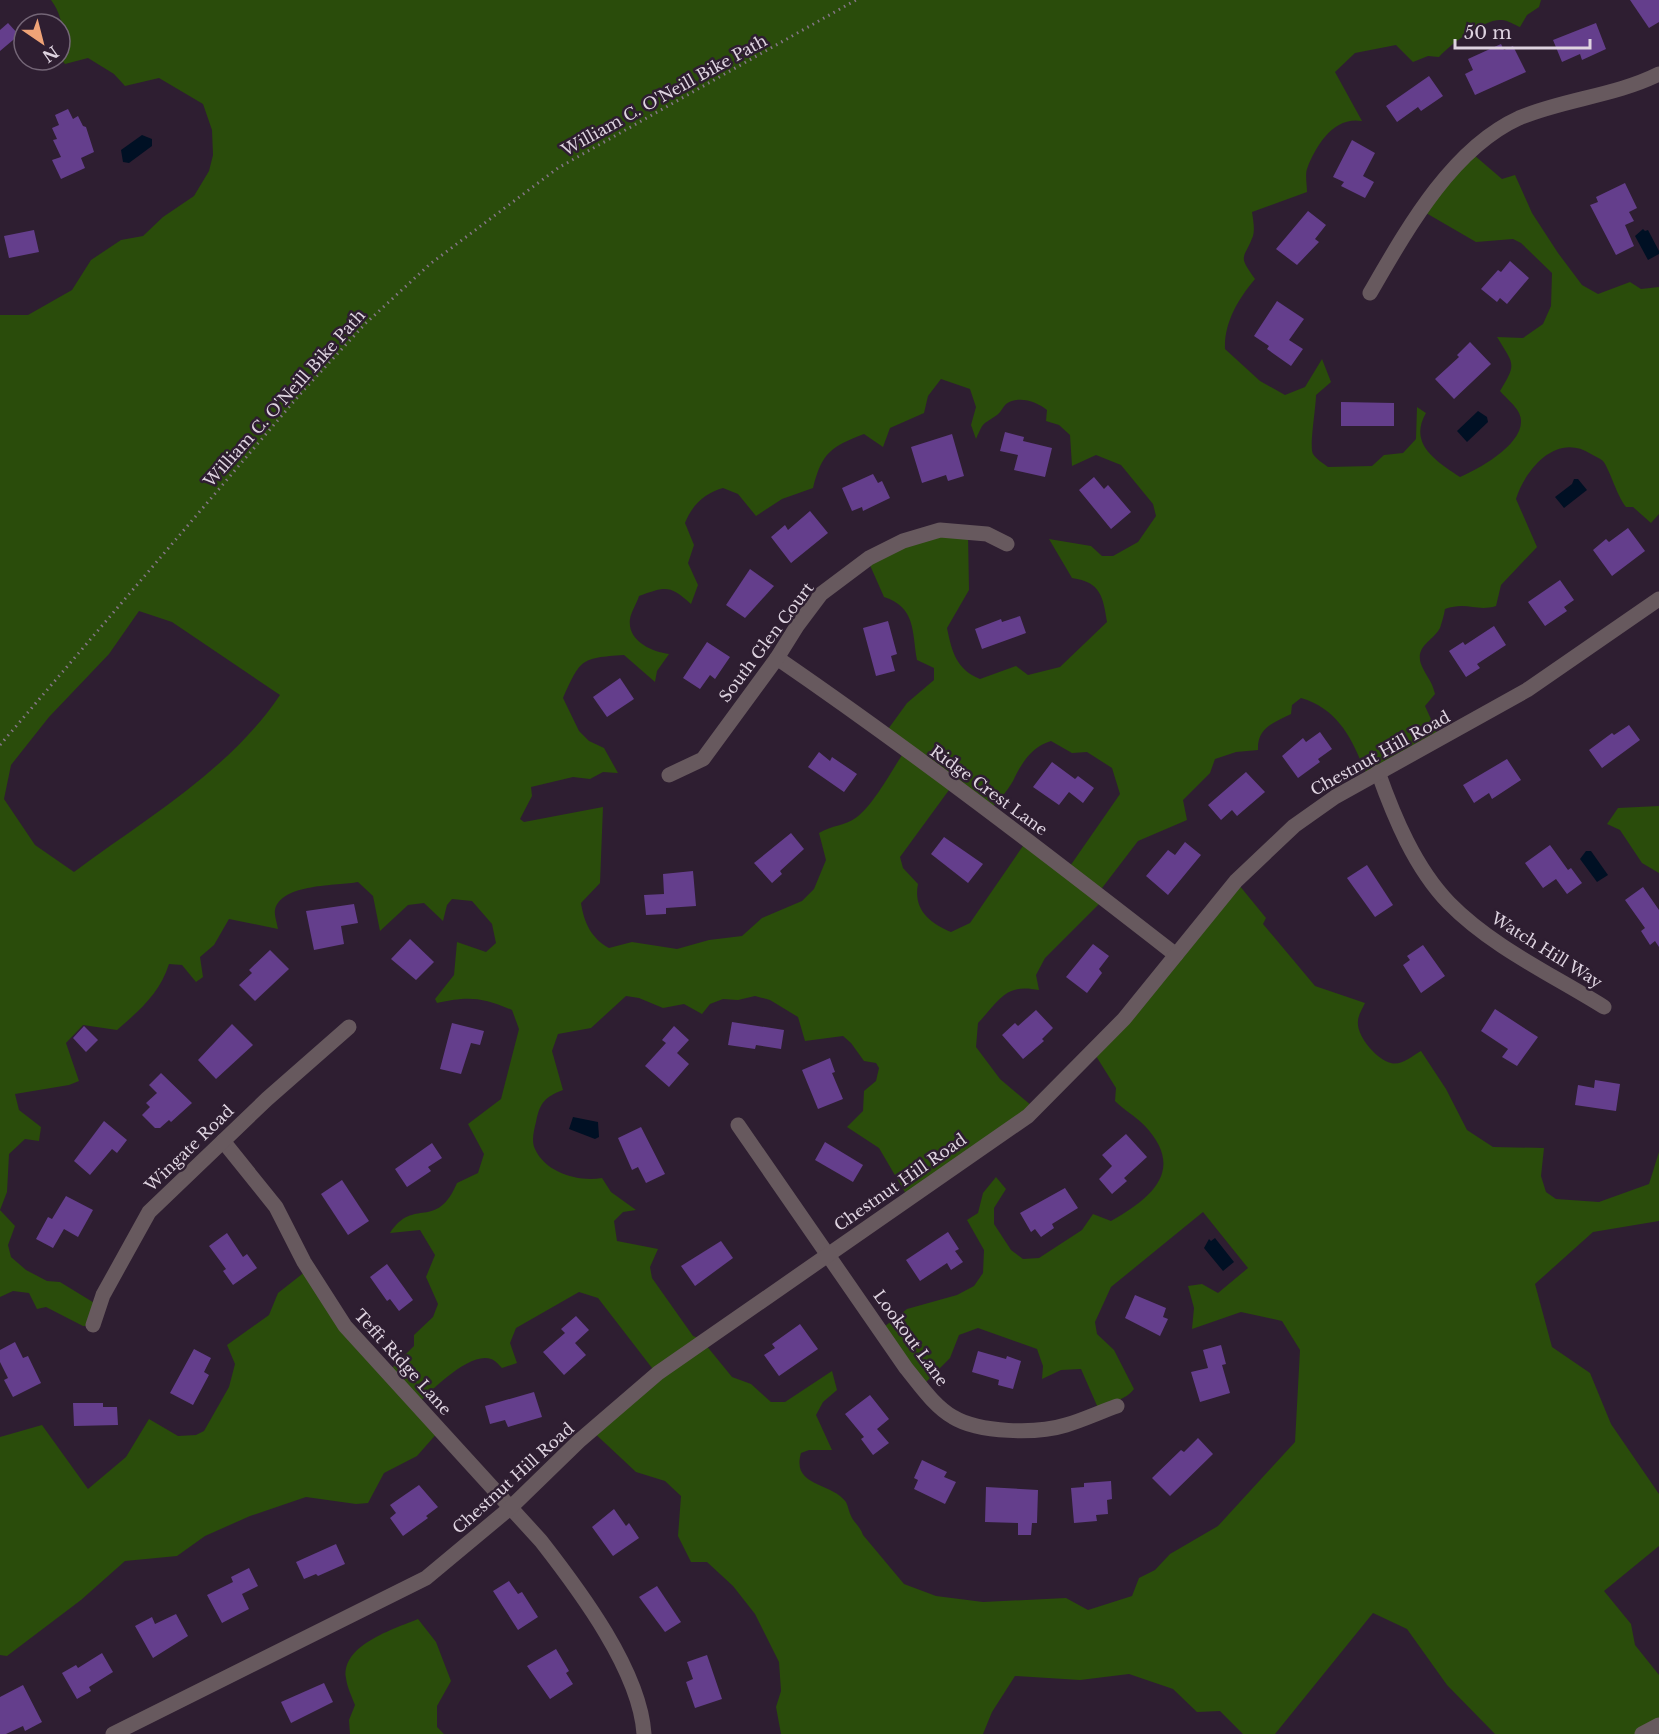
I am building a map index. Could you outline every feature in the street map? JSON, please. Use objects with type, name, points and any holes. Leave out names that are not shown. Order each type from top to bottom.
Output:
[{"type":"street","points":[[1370,293],[1413,219],[1469,153],[1493,134],[1535,113],[1606,94],[1659,74]]},
{"type":"street","name":"South Glen Court","points":[[669,775],[703,759],[821,594],[869,558],[922,535],[956,530],[987,534],[1006,544]]},
{"type":"street","name":"Chestnut Hill Road","points":[[113,1734],[426,1578],[510,1508],[579,1441],[658,1373],[1028,1116],[1124,1019],[1220,898],[1294,826],[1335,796],[1445,738],[1527,690],[1659,599]]},
{"type":"street","name":"Ridge Crest Lane","points":[[777,658],[1025,837],[1176,955]]},
{"type":"street","name":"Watch Hill Way","points":[[1378,772],[1414,857],[1451,905],[1490,938],[1604,1007]]},
{"type":"street","name":"Wingate Road","points":[[93,1325],[103,1295],[149,1212],[223,1141],[349,1027]]},
{"type":"street","name":"Lookout Lane","points":[[738,1125],[906,1368],[933,1400],[954,1418],[989,1428],[1034,1430],[1065,1426],[1117,1406]]},
{"type":"street","name":"Tefft Ridge Lane","points":[[223,1141],[276,1207],[304,1262],[345,1326],[541,1541],[592,1613],[632,1682],[643,1718],[644,1734]]},
{"type":"street","points":[[1642,1734],[1659,1725]]},
{"type":"path","name":"William C. O'Neill Bike Path","points":[[0,745],[302,392],[366,323],[430,264],[558,168],[856,0]]},
{"type":"green space","points":[[51,0],[1541,0],[1539,7],[1527,15],[1520,27],[1504,20],[1486,23],[1459,39],[1439,57],[1428,56],[1413,62],[1396,45],[1355,53],[1335,72],[1362,121],[1343,123],[1327,134],[1315,151],[1307,169],[1307,192],[1252,212],[1254,233],[1244,261],[1255,279],[1233,312],[1225,339],[1225,349],[1260,381],[1285,395],[1305,387],[1322,359],[1331,382],[1316,395],[1312,450],[1316,458],[1328,467],[1372,466],[1384,455],[1403,453],[1416,439],[1417,407],[1426,413],[1420,434],[1427,451],[1460,477],[1502,452],[1518,433],[1521,423],[1519,413],[1500,391],[1509,375],[1511,364],[1497,337],[1523,338],[1543,324],[1551,306],[1552,273],[1521,243],[1513,239],[1476,242],[1426,213],[1427,208],[1474,155],[1502,179],[1515,175],[1532,213],[1582,285],[1598,294],[1630,282],[1641,289],[1659,287],[1659,514],[1651,523],[1633,507],[1626,507],[1603,461],[1578,448],[1566,447],[1555,450],[1535,465],[1516,499],[1537,547],[1501,585],[1496,606],[1483,608],[1459,606],[1445,609],[1440,628],[1420,653],[1421,664],[1435,694],[1425,706],[1440,739],[1368,779],[1351,741],[1336,719],[1315,703],[1301,698],[1292,705],[1291,714],[1263,731],[1258,750],[1236,752],[1215,759],[1210,773],[1183,800],[1187,820],[1138,841],[1099,892],[1100,903],[1045,958],[1036,975],[1039,990],[1028,988],[1011,991],[1004,995],[978,1023],[976,1047],[1000,1079],[1032,1106],[906,1194],[879,1148],[847,1127],[863,1111],[864,1091],[876,1081],[879,1068],[876,1063],[864,1061],[843,1036],[805,1041],[798,1017],[770,1000],[755,996],[738,1000],[723,999],[710,1004],[702,1014],[684,1004],[663,1008],[639,998],[626,996],[591,1028],[558,1034],[552,1051],[563,1090],[552,1095],[542,1105],[534,1128],[533,1143],[540,1157],[555,1170],[583,1179],[602,1178],[611,1192],[636,1210],[623,1212],[614,1221],[617,1241],[658,1249],[650,1267],[652,1278],[693,1336],[701,1339],[732,1377],[751,1384],[771,1402],[785,1402],[832,1371],[837,1390],[823,1402],[816,1415],[832,1450],[809,1450],[801,1453],[799,1464],[807,1478],[832,1491],[846,1502],[852,1518],[863,1535],[904,1584],[936,1596],[983,1602],[1066,1598],[1088,1610],[1132,1596],[1139,1578],[1155,1570],[1170,1554],[1218,1526],[1295,1442],[1300,1350],[1282,1321],[1241,1312],[1192,1329],[1194,1308],[1188,1286],[1202,1284],[1218,1293],[1248,1268],[1203,1212],[1111,1287],[1095,1322],[1097,1334],[1114,1350],[1134,1389],[1131,1393],[1107,1405],[1098,1408],[1081,1369],[1061,1370],[1042,1379],[1043,1366],[1037,1349],[978,1328],[959,1335],[950,1358],[922,1386],[880,1330],[907,1309],[957,1295],[974,1286],[983,1273],[984,1250],[967,1220],[978,1213],[983,1193],[996,1177],[1006,1189],[994,1208],[994,1224],[1011,1250],[1023,1259],[1039,1258],[1082,1230],[1093,1214],[1111,1221],[1151,1192],[1163,1168],[1162,1155],[1156,1141],[1144,1125],[1115,1101],[1116,1088],[1096,1056],[1239,885],[1266,918],[1263,924],[1315,986],[1365,1003],[1359,1016],[1358,1027],[1364,1040],[1374,1052],[1385,1061],[1395,1064],[1421,1051],[1446,1089],[1467,1130],[1493,1147],[1544,1148],[1541,1176],[1546,1192],[1556,1199],[1599,1202],[1649,1184],[1659,1152],[1659,1221],[1593,1232],[1535,1284],[1552,1347],[1590,1373],[1611,1424],[1659,1494],[1659,1546],[1604,1591],[1631,1624],[1635,1645],[1659,1675],[1659,1729],[1651,1734],[1495,1734],[1447,1685],[1407,1629],[1373,1613],[1275,1734],[1243,1734],[1220,1711],[1197,1712],[1173,1689],[1129,1674],[1080,1680],[1015,1676],[992,1712],[983,1734],[781,1734],[776,1707],[781,1691],[779,1662],[755,1614],[733,1586],[707,1562],[691,1562],[678,1536],[681,1496],[665,1481],[636,1472],[590,1429],[651,1373],[652,1368],[598,1298],[579,1292],[516,1328],[510,1343],[517,1363],[502,1368],[491,1359],[482,1358],[472,1361],[450,1374],[416,1406],[439,1431],[417,1456],[384,1473],[368,1503],[356,1504],[306,1497],[250,1516],[205,1536],[177,1556],[125,1561],[81,1600],[7,1656],[0,1655],[0,1437],[42,1425],[88,1489],[126,1457],[149,1419],[178,1436],[196,1435],[204,1431],[229,1387],[235,1364],[227,1345],[269,1315],[278,1293],[306,1271],[388,1372],[414,1346],[414,1335],[433,1317],[438,1304],[426,1277],[435,1255],[420,1230],[390,1233],[399,1222],[408,1216],[433,1211],[441,1206],[449,1198],[457,1183],[478,1173],[484,1154],[468,1124],[501,1099],[519,1029],[512,1010],[501,1006],[475,999],[437,1003],[435,999],[454,975],[457,942],[486,952],[496,943],[492,924],[472,901],[452,899],[447,905],[443,921],[424,903],[408,905],[380,931],[373,896],[358,882],[311,887],[288,895],[279,901],[275,910],[278,929],[229,919],[214,945],[200,957],[203,977],[196,982],[182,965],[169,964],[154,993],[117,1030],[83,1025],[66,1043],[79,1081],[69,1085],[15,1094],[19,1110],[41,1127],[39,1141],[25,1139],[9,1154],[7,1192],[0,1210],[0,315],[28,315],[72,290],[91,260],[121,240],[143,236],[163,217],[194,196],[209,171],[213,155],[212,130],[203,104],[159,78],[125,86],[114,74],[88,58],[72,62],[72,12],[58,12]],"holes":[[[941,379],[970,389],[976,407],[971,425],[976,439],[984,424],[998,414],[1006,404],[1016,400],[1033,402],[1047,410],[1046,421],[1059,425],[1070,435],[1072,466],[1096,455],[1121,465],[1153,504],[1156,516],[1138,542],[1113,556],[1102,556],[1091,546],[1049,539],[1072,578],[1089,583],[1099,592],[1107,622],[1060,667],[1028,675],[1016,666],[980,679],[965,670],[956,659],[947,628],[969,590],[968,534],[921,537],[869,563],[884,597],[894,601],[907,614],[913,630],[917,660],[934,668],[934,680],[907,703],[886,732],[904,752],[876,795],[857,817],[819,833],[826,860],[814,889],[802,901],[762,918],[742,936],[709,940],[677,949],[632,942],[609,948],[590,930],[581,903],[600,883],[603,807],[524,822],[520,819],[532,796],[531,787],[573,777],[590,779],[603,772],[618,773],[604,748],[589,741],[579,731],[563,698],[574,675],[584,663],[590,660],[624,655],[655,682],[657,671],[669,654],[655,651],[642,644],[632,633],[630,619],[639,596],[656,590],[672,590],[691,604],[698,585],[688,563],[694,545],[685,523],[695,505],[705,497],[723,488],[738,494],[756,516],[782,499],[813,488],[824,459],[843,443],[864,434],[883,447],[890,428],[924,413],[928,396]],[[139,611],[172,622],[280,695],[260,722],[212,770],[74,872],[35,845],[4,799],[11,765],[49,717],[109,654]],[[1051,741],[1072,753],[1087,752],[1112,768],[1120,794],[1068,869],[1025,843],[970,923],[951,932],[936,924],[920,908],[918,884],[903,868],[900,857],[949,790],[989,811],[1008,789],[1032,752]]]},
{"type":"green space","points":[[1659,806],[1659,873],[1642,863],[1620,830],[1607,824],[1618,808]]},
{"type":"green space","points":[[0,1210],[15,1226],[8,1245],[11,1257],[26,1270],[47,1281],[60,1282],[96,1304],[87,1326],[83,1326],[46,1307],[37,1309],[29,1293],[13,1291],[0,1297]]},
{"type":"green space","points":[[418,1619],[436,1642],[451,1681],[437,1706],[437,1727],[444,1734],[350,1734],[349,1720],[355,1705],[346,1678],[347,1666],[352,1656],[360,1647],[383,1633]]},
{"type":"water","points":[[142,135],[152,139],[152,146],[129,163],[123,162],[121,150]]},
{"type":"water","points":[[1643,229],[1648,230],[1659,251],[1659,254],[1648,260],[1635,236]]},
{"type":"water","points":[[1478,411],[1487,417],[1488,422],[1467,442],[1457,431]]},
{"type":"water","points":[[1574,479],[1578,479],[1587,490],[1564,508],[1555,497],[1572,484]]},
{"type":"water","points":[[1586,851],[1591,851],[1608,875],[1597,882],[1580,859]]},
{"type":"water","points":[[573,1117],[598,1122],[599,1137],[595,1139],[569,1129]]},
{"type":"water","points":[[1215,1238],[1234,1262],[1223,1271],[1204,1248],[1209,1239],[1211,1241]]},
{"type":"building","points":[[1630,0],[1659,0],[1659,22],[1649,28]]},
{"type":"building","points":[[8,23],[12,27],[12,41],[0,51],[0,30]]},
{"type":"building","points":[[1596,23],[1606,49],[1582,60],[1580,54],[1562,62],[1553,40]]},
{"type":"building","points":[[1501,44],[1504,50],[1513,46],[1526,72],[1475,95],[1465,74],[1473,70],[1468,59]]},
{"type":"building","points":[[1429,76],[1443,96],[1421,111],[1418,107],[1397,122],[1386,106]]},
{"type":"building","points":[[68,109],[73,119],[78,116],[83,126],[86,127],[94,152],[81,158],[85,168],[61,179],[52,160],[61,157],[53,140],[57,139],[52,128],[59,125],[55,115]]},
{"type":"building","points":[[1352,140],[1375,153],[1363,176],[1374,182],[1365,198],[1341,186],[1344,182],[1333,177]]},
{"type":"building","points":[[1625,183],[1637,208],[1629,212],[1634,221],[1625,225],[1634,246],[1616,255],[1590,205],[1598,202],[1596,197]]},
{"type":"building","points":[[1308,211],[1326,225],[1315,239],[1319,242],[1297,265],[1276,249]]},
{"type":"building","points":[[34,230],[39,252],[9,258],[4,236]]},
{"type":"building","points":[[1510,261],[1529,278],[1507,304],[1500,298],[1497,302],[1481,289],[1498,270],[1501,272]]},
{"type":"building","points":[[1277,301],[1304,319],[1289,340],[1303,349],[1291,366],[1267,349],[1269,346],[1254,336]]},
{"type":"building","points":[[1470,342],[1491,364],[1454,399],[1435,379],[1459,357],[1457,355]]},
{"type":"building","points":[[1341,402],[1394,403],[1394,426],[1341,426]]},
{"type":"building","points":[[1005,432],[1024,437],[1023,441],[1052,448],[1045,477],[1014,470],[1018,455],[1000,451]]},
{"type":"building","points":[[952,434],[964,476],[948,481],[946,475],[922,483],[911,447]]},
{"type":"building","points":[[873,474],[878,483],[882,481],[890,498],[863,511],[862,507],[852,511],[842,488]]},
{"type":"building","points":[[1094,477],[1104,489],[1108,485],[1131,512],[1111,529],[1079,490]]},
{"type":"building","points":[[810,511],[828,533],[791,563],[771,537],[785,525],[788,530]]},
{"type":"building","points":[[1628,528],[1645,551],[1612,576],[1593,550],[1606,539],[1609,542]]},
{"type":"building","points":[[750,569],[774,586],[745,618],[726,605]]},
{"type":"building","points":[[1560,580],[1574,600],[1564,607],[1567,611],[1545,626],[1528,602]]},
{"type":"building","points":[[1020,616],[1026,633],[982,649],[975,629],[1001,619],[1002,622]]},
{"type":"building","points":[[888,621],[897,654],[891,656],[895,671],[876,676],[863,628]]},
{"type":"building","points":[[1494,626],[1506,645],[1477,664],[1480,668],[1466,677],[1449,651],[1463,642],[1465,645]]},
{"type":"building","points":[[707,642],[730,657],[715,679],[710,675],[700,689],[683,678]]},
{"type":"building","points":[[620,678],[634,699],[607,717],[593,697]]},
{"type":"building","points":[[1629,725],[1640,740],[1602,768],[1589,750],[1612,733],[1614,735]]},
{"type":"building","points":[[1320,732],[1332,749],[1318,759],[1320,762],[1298,778],[1282,756],[1303,738],[1306,742]]},
{"type":"building","points":[[819,752],[830,761],[832,757],[857,774],[844,792],[808,767]]},
{"type":"building","points":[[1507,759],[1521,780],[1492,799],[1489,793],[1474,803],[1463,785]]},
{"type":"building","points":[[1052,762],[1075,779],[1078,776],[1094,788],[1083,803],[1069,792],[1059,805],[1033,787]]},
{"type":"building","points":[[1246,772],[1265,792],[1237,816],[1232,810],[1221,820],[1208,805]]},
{"type":"building","points":[[791,833],[804,849],[780,871],[782,874],[772,883],[754,863]]},
{"type":"building","points":[[944,837],[983,864],[968,883],[931,854]]},
{"type":"building","points":[[1185,842],[1201,855],[1168,895],[1146,876],[1168,850],[1175,855]]},
{"type":"building","points":[[1550,845],[1568,870],[1571,868],[1582,883],[1567,894],[1556,879],[1543,888],[1525,863]]},
{"type":"building","points":[[1367,865],[1393,905],[1375,917],[1347,878]]},
{"type":"building","points":[[693,871],[696,906],[666,908],[666,914],[646,915],[644,895],[664,894],[663,874]]},
{"type":"building","points":[[1643,887],[1659,910],[1659,947],[1655,941],[1650,945],[1641,931],[1645,928],[1625,900]]},
{"type":"building","points":[[354,904],[358,923],[341,926],[344,944],[314,950],[306,911]]},
{"type":"building","points":[[410,939],[434,962],[416,980],[391,959]]},
{"type":"building","points":[[1093,944],[1109,956],[1099,969],[1102,973],[1087,993],[1066,977]]},
{"type":"building","points":[[1423,945],[1445,976],[1421,993],[1403,965],[1410,960],[1407,956]]},
{"type":"building","points":[[270,950],[289,969],[255,1001],[239,985],[252,973],[249,970]]},
{"type":"building","points":[[1495,1009],[1538,1037],[1517,1066],[1502,1057],[1508,1049],[1481,1031]]},
{"type":"building","points":[[1036,1010],[1053,1028],[1042,1039],[1044,1041],[1023,1059],[1002,1035],[1015,1023],[1018,1026]]},
{"type":"building","points":[[732,1022],[784,1030],[781,1049],[756,1045],[755,1049],[728,1045]]},
{"type":"building","points":[[452,1023],[484,1031],[480,1045],[471,1043],[461,1074],[440,1069]]},
{"type":"building","points":[[232,1024],[253,1045],[216,1079],[198,1060]]},
{"type":"building","points":[[84,1026],[98,1040],[86,1052],[73,1038]]},
{"type":"building","points":[[674,1026],[689,1040],[677,1053],[689,1064],[669,1087],[645,1066],[666,1043],[662,1040]]},
{"type":"building","points":[[830,1058],[835,1072],[832,1073],[843,1099],[818,1109],[802,1070]]},
{"type":"building","points":[[161,1073],[192,1103],[171,1122],[169,1120],[160,1128],[155,1128],[142,1115],[150,1107],[146,1103],[157,1093],[149,1085]]},
{"type":"building","points":[[1595,1080],[1620,1084],[1616,1111],[1575,1105],[1578,1085],[1594,1088]]},
{"type":"building","points":[[104,1121],[127,1140],[117,1153],[112,1149],[90,1175],[74,1161]]},
{"type":"building","points":[[641,1127],[665,1174],[646,1183],[638,1167],[632,1170],[618,1138]]},
{"type":"building","points":[[1126,1134],[1147,1157],[1124,1178],[1127,1181],[1112,1194],[1099,1179],[1112,1166],[1102,1155]]},
{"type":"building","points":[[825,1142],[863,1165],[853,1182],[815,1160]]},
{"type":"building","points":[[432,1143],[442,1158],[428,1167],[431,1171],[407,1187],[395,1169]]},
{"type":"building","points":[[342,1180],[369,1221],[348,1235],[321,1194]]},
{"type":"building","points":[[1065,1188],[1078,1208],[1052,1224],[1054,1228],[1041,1237],[1035,1229],[1031,1232],[1020,1213]]},
{"type":"building","points":[[66,1196],[93,1210],[78,1237],[64,1229],[53,1248],[36,1239],[48,1217],[52,1219]]},
{"type":"building","points":[[948,1232],[959,1249],[955,1251],[963,1262],[951,1270],[947,1263],[920,1281],[906,1260]]},
{"type":"building","points":[[227,1233],[243,1257],[247,1254],[257,1268],[233,1285],[223,1271],[226,1269],[209,1246]]},
{"type":"building","points":[[721,1241],[733,1258],[695,1286],[681,1266]]},
{"type":"building","points":[[387,1264],[413,1300],[399,1311],[390,1299],[387,1301],[370,1277]]},
{"type":"building","points":[[1135,1295],[1166,1308],[1163,1317],[1168,1319],[1160,1336],[1125,1318]]},
{"type":"building","points":[[576,1316],[589,1330],[575,1343],[586,1355],[564,1375],[543,1352],[565,1333],[561,1329]]},
{"type":"building","points":[[800,1324],[818,1349],[779,1376],[764,1355],[775,1348],[772,1344]]},
{"type":"building","points":[[15,1342],[23,1358],[28,1356],[41,1383],[13,1397],[4,1380],[8,1378],[0,1362],[0,1350]]},
{"type":"building","points":[[1221,1345],[1226,1364],[1222,1365],[1230,1393],[1200,1402],[1191,1372],[1208,1368],[1203,1350]]},
{"type":"building","points":[[194,1349],[211,1358],[204,1372],[209,1375],[193,1405],[170,1393]]},
{"type":"building","points":[[978,1351],[1021,1361],[1013,1389],[998,1385],[999,1380],[972,1372]]},
{"type":"building","points":[[534,1392],[542,1417],[508,1427],[505,1420],[490,1424],[485,1406]]},
{"type":"building","points":[[870,1395],[889,1419],[877,1429],[889,1443],[873,1455],[861,1439],[864,1437],[845,1414]]},
{"type":"building","points":[[73,1403],[103,1403],[103,1407],[117,1407],[118,1425],[74,1426]]},
{"type":"building","points":[[1198,1438],[1213,1454],[1170,1496],[1152,1478],[1181,1450],[1184,1452]]},
{"type":"building","points":[[922,1460],[947,1472],[944,1477],[956,1482],[945,1504],[914,1489],[918,1480],[914,1478]]},
{"type":"building","points":[[1111,1481],[1112,1499],[1107,1500],[1108,1514],[1096,1515],[1097,1521],[1074,1523],[1071,1488],[1084,1487],[1084,1483]]},
{"type":"building","points":[[419,1485],[438,1507],[426,1516],[428,1518],[403,1536],[390,1518],[396,1513],[390,1505]]},
{"type":"building","points":[[986,1487],[1038,1490],[1037,1523],[1032,1523],[1031,1535],[1018,1535],[1018,1523],[985,1522]]},
{"type":"building","points":[[614,1509],[626,1526],[629,1523],[639,1538],[613,1556],[592,1527]]},
{"type":"building","points":[[336,1544],[345,1564],[318,1576],[316,1574],[304,1579],[296,1562]]},
{"type":"building","points":[[249,1568],[258,1586],[242,1594],[249,1609],[222,1623],[207,1595],[233,1582],[231,1577]]},
{"type":"building","points":[[509,1581],[518,1594],[522,1592],[538,1617],[518,1630],[493,1591]]},
{"type":"building","points":[[657,1586],[681,1622],[665,1632],[639,1597]]},
{"type":"building","points":[[176,1614],[188,1636],[153,1658],[135,1626],[152,1617],[155,1624]]},
{"type":"building","points":[[556,1649],[569,1671],[566,1673],[573,1684],[550,1699],[527,1666]]},
{"type":"building","points":[[102,1653],[113,1672],[89,1687],[91,1691],[77,1699],[62,1673],[76,1665],[78,1668]]},
{"type":"building","points":[[707,1655],[722,1699],[695,1708],[686,1682],[693,1679],[687,1662]]},
{"type":"building","points":[[324,1683],[333,1702],[291,1723],[281,1702]]},
{"type":"building","points":[[23,1685],[42,1722],[25,1731],[23,1726],[6,1734],[0,1734],[0,1697]]}]
